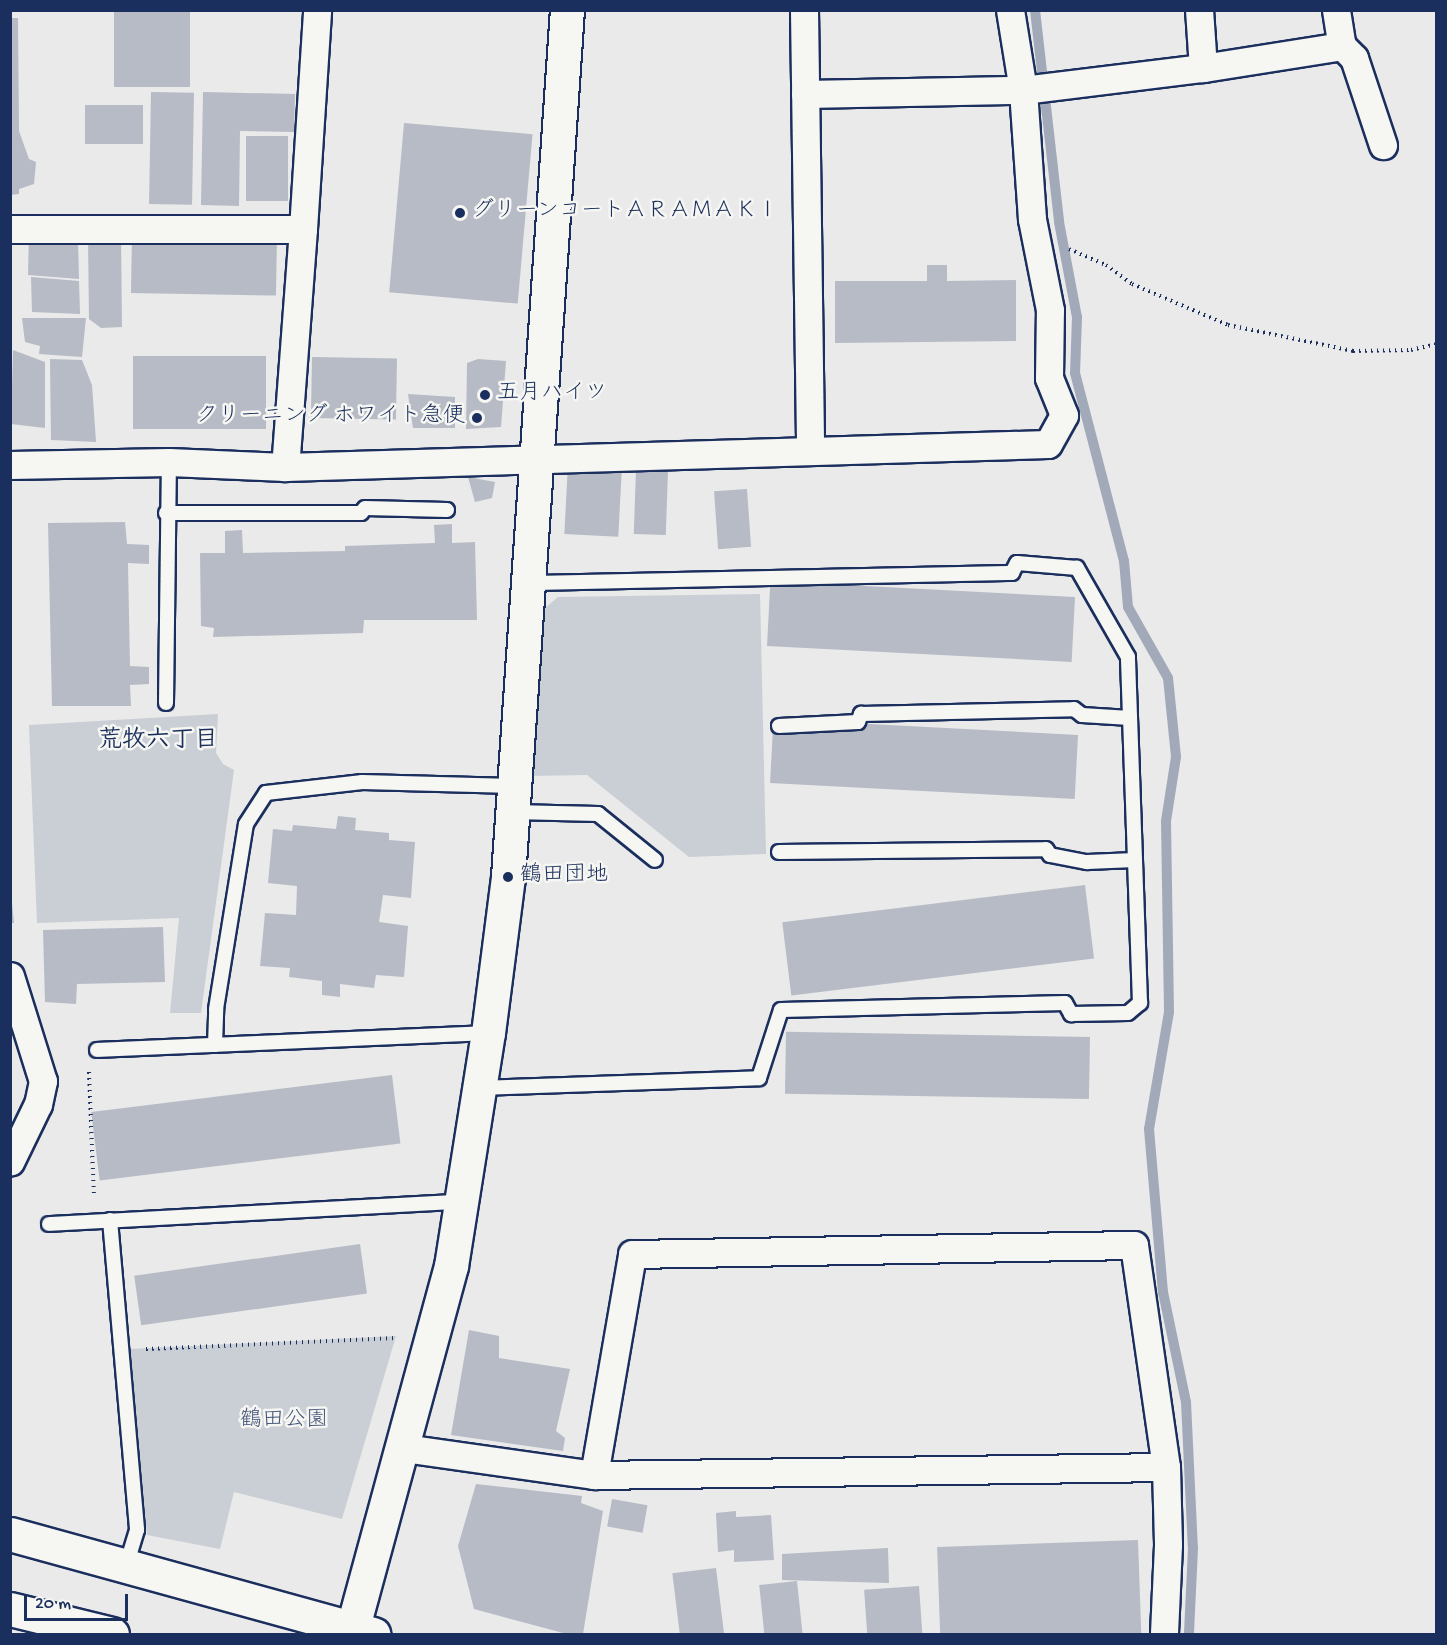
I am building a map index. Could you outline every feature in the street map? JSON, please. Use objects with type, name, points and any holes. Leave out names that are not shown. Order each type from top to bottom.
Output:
[{"type":"main road","points":[[10,1534],[359,1633],[430,1336],[451,1266],[488,1033],[508,878],[567,10]]},
{"type":"main road","points":[[10,1610],[112,1635]]},
{"type":"street","points":[[285,467],[303,229],[316,10]]},
{"type":"street","points":[[804,10],[810,449]]},
{"type":"street","points":[[10,465],[169,462],[285,467],[810,449],[1048,444],[1064,415],[1049,378],[1050,310],[1039,253],[1023,90],[1010,10]]},
{"type":"street","points":[[1199,10],[1203,68]]},
{"type":"street","points":[[1336,10],[1342,46],[1354,58],[1383,145]]},
{"type":"street","points":[[805,94],[1023,90],[1203,68],[1342,46]]},
{"type":"street","points":[[10,229],[303,229]]},
{"type":"street","points":[[10,976],[43,1081],[38,1104],[10,1162]]},
{"type":"street","points":[[594,1474],[632,1254],[1134,1245],[1166,1467],[1168,1545],[1164,1635]]},
{"type":"street","points":[[404,1448],[594,1474],[1166,1467]]},
{"type":"lane","points":[[166,703],[166,513],[169,462]]},
{"type":"lane","points":[[166,513],[361,513],[365,508],[447,510]]},
{"type":"lane","points":[[479,1088],[759,1078],[781,1010],[1065,1003],[1071,1014],[1128,1013],[1140,1003],[1128,657],[1077,568],[1017,563],[1012,573],[528,583]]},
{"type":"lane","points":[[779,726],[858,722],[861,714],[1074,710],[1082,715],[1130,718]]},
{"type":"lane","points":[[215,1045],[216,1010],[246,824],[266,793],[362,782],[513,799],[598,814],[655,860]]},
{"type":"lane","points":[[779,852],[1046,849],[1050,855],[1087,862],[1135,860]]},
{"type":"lane","points":[[97,1050],[488,1033]]},
{"type":"lane","points":[[49,1224],[460,1202]]},
{"type":"lane","points":[[110,1220],[137,1530],[126,1566]]},
{"type":"path","points":[[1039,253],[1068,248],[1106,265],[1132,284],[1228,325],[1353,351],[1411,350],[1437,345]]},
{"type":"path","points":[[95,1222],[88,1060],[97,1050]]},
{"type":"path","points":[[121,1350],[430,1336]]},
{"type":"green space","points":[[760,594],[766,854],[689,857],[587,775],[529,776],[545,608],[558,597]]},
{"type":"green space","points":[[218,714],[216,753],[223,764],[234,770],[201,1013],[170,1013],[179,918],[37,923],[29,725]]},
{"type":"green space","name":"鶴田公園","points":[[396,1336],[342,1519],[234,1492],[220,1549],[147,1535],[130,1349]]},
{"type":"building","points":[[114,10],[190,10],[190,87],[114,87]]},
{"type":"building","points":[[10,18],[18,18],[19,131],[29,159],[36,162],[34,184],[19,189],[19,194],[10,195]]},
{"type":"building","points":[[151,92],[194,93],[192,205],[149,204]]},
{"type":"building","points":[[203,92],[295,94],[294,132],[240,131],[239,206],[201,205]]},
{"type":"building","points":[[85,105],[143,105],[143,144],[85,144]]},
{"type":"building","name":"グリーンコートＡＲＡＭＡＫＩ","points":[[404,123],[533,134],[518,304],[389,292]]},
{"type":"building","points":[[246,136],[288,136],[288,201],[246,201]]},
{"type":"building","points":[[29,233],[78,240],[79,279],[28,275]]},
{"type":"building","points":[[132,234],[277,237],[276,296],[131,293]]},
{"type":"building","points":[[88,236],[121,236],[122,327],[101,328],[89,319]]},
{"type":"building","points":[[927,265],[947,265],[947,281],[1016,280],[1016,341],[835,343],[835,281],[927,281]]},
{"type":"building","points":[[31,277],[79,281],[80,314],[32,312]]},
{"type":"building","points":[[22,318],[86,318],[82,357],[39,354],[40,346],[25,342]]},
{"type":"building","points":[[13,350],[45,362],[45,428],[11,424]]},
{"type":"building","points":[[133,356],[266,356],[266,429],[133,429]]},
{"type":"building","points":[[312,357],[397,358],[396,419],[311,418]]},
{"type":"building","points":[[50,359],[82,360],[92,385],[96,442],[51,440]]},
{"type":"building","name":"五月ハイツ","points":[[478,359],[506,361],[501,427],[466,429],[467,363]]},
{"type":"building","points":[[408,394],[455,397],[455,428],[413,428]]},
{"type":"building","points":[[568,464],[622,467],[618,537],[564,534]]},
{"type":"building","points":[[636,470],[668,471],[666,535],[634,534]]},
{"type":"building","points":[[468,477],[495,482],[492,498],[475,502]]},
{"type":"building","points":[[747,489],[751,547],[718,549],[714,491]]},
{"type":"building","points":[[125,522],[127,544],[149,545],[149,564],[128,563],[130,666],[149,667],[149,684],[130,685],[131,706],[52,706],[48,523]]},
{"type":"building","points":[[452,524],[452,543],[475,542],[477,620],[364,620],[363,633],[213,637],[214,628],[201,626],[200,553],[225,553],[225,531],[242,530],[243,553],[345,551],[345,546],[435,543],[434,525]]},
{"type":"building","points":[[770,581],[1075,597],[1072,662],[767,646]]},
{"type":"building","points":[[773,719],[1078,735],[1075,799],[770,783]]},
{"type":"building","points":[[338,816],[356,818],[355,830],[389,833],[389,840],[415,842],[411,898],[383,895],[379,922],[408,926],[404,977],[376,975],[374,988],[340,984],[340,997],[322,995],[322,981],[289,977],[290,968],[260,966],[265,913],[296,915],[297,886],[268,883],[273,829],[292,831],[293,825],[336,829]]},
{"type":"building","points":[[1085,885],[1094,958],[791,996],[782,922]]},
{"type":"building","points":[[10,903],[12,903],[14,923],[10,923]]},
{"type":"building","points":[[163,927],[165,982],[77,984],[76,1004],[45,1002],[43,930]]},
{"type":"building","points":[[786,1032],[1090,1037],[1089,1099],[785,1094]]},
{"type":"building","points":[[392,1075],[400,1143],[100,1180],[91,1112]]},
{"type":"building","points":[[360,1244],[367,1294],[141,1325],[134,1276]]},
{"type":"building","points":[[469,1330],[499,1336],[499,1358],[570,1369],[556,1431],[565,1438],[563,1451],[451,1435]]},
{"type":"building","points":[[476,1484],[582,1496],[581,1503],[603,1511],[583,1634],[567,1634],[474,1609],[458,1546]]},
{"type":"building","points":[[612,1499],[647,1505],[643,1533],[607,1527]]},
{"type":"building","points":[[736,1511],[736,1517],[771,1515],[774,1560],[734,1562],[734,1550],[718,1552],[716,1513]]},
{"type":"building","points":[[1138,1540],[1141,1634],[940,1634],[937,1547]]},
{"type":"building","points":[[888,1548],[889,1583],[782,1580],[782,1554]]},
{"type":"building","points":[[716,1568],[724,1634],[680,1634],[672,1573]]},
{"type":"building","points":[[797,1581],[803,1634],[764,1634],[759,1585]]},
{"type":"building","points":[[919,1586],[922,1634],[867,1634],[864,1590]]},
{"type":"waterway","points":[[1035,10],[1059,222],[1077,317],[1075,373],[1124,561],[1128,607],[1168,678],[1176,757],[1166,821],[1169,1012],[1149,1129],[1163,1292],[1186,1402],[1193,1548],[1189,1634]]},
{"type":"place","name":"グリーンコートＡＲＡＭＡＫＩ","points":[[460,213]]},
{"type":"place","name":"五月ハイツ","points":[[485,395]]},
{"type":"place","name":"クリーニング ホワイト急便","points":[[477,418]]},
{"type":"place","name":"鶴田団地","points":[[508,877]]},
{"type":"district","name":"荒牧六丁目","points":[[158,742]]}]
